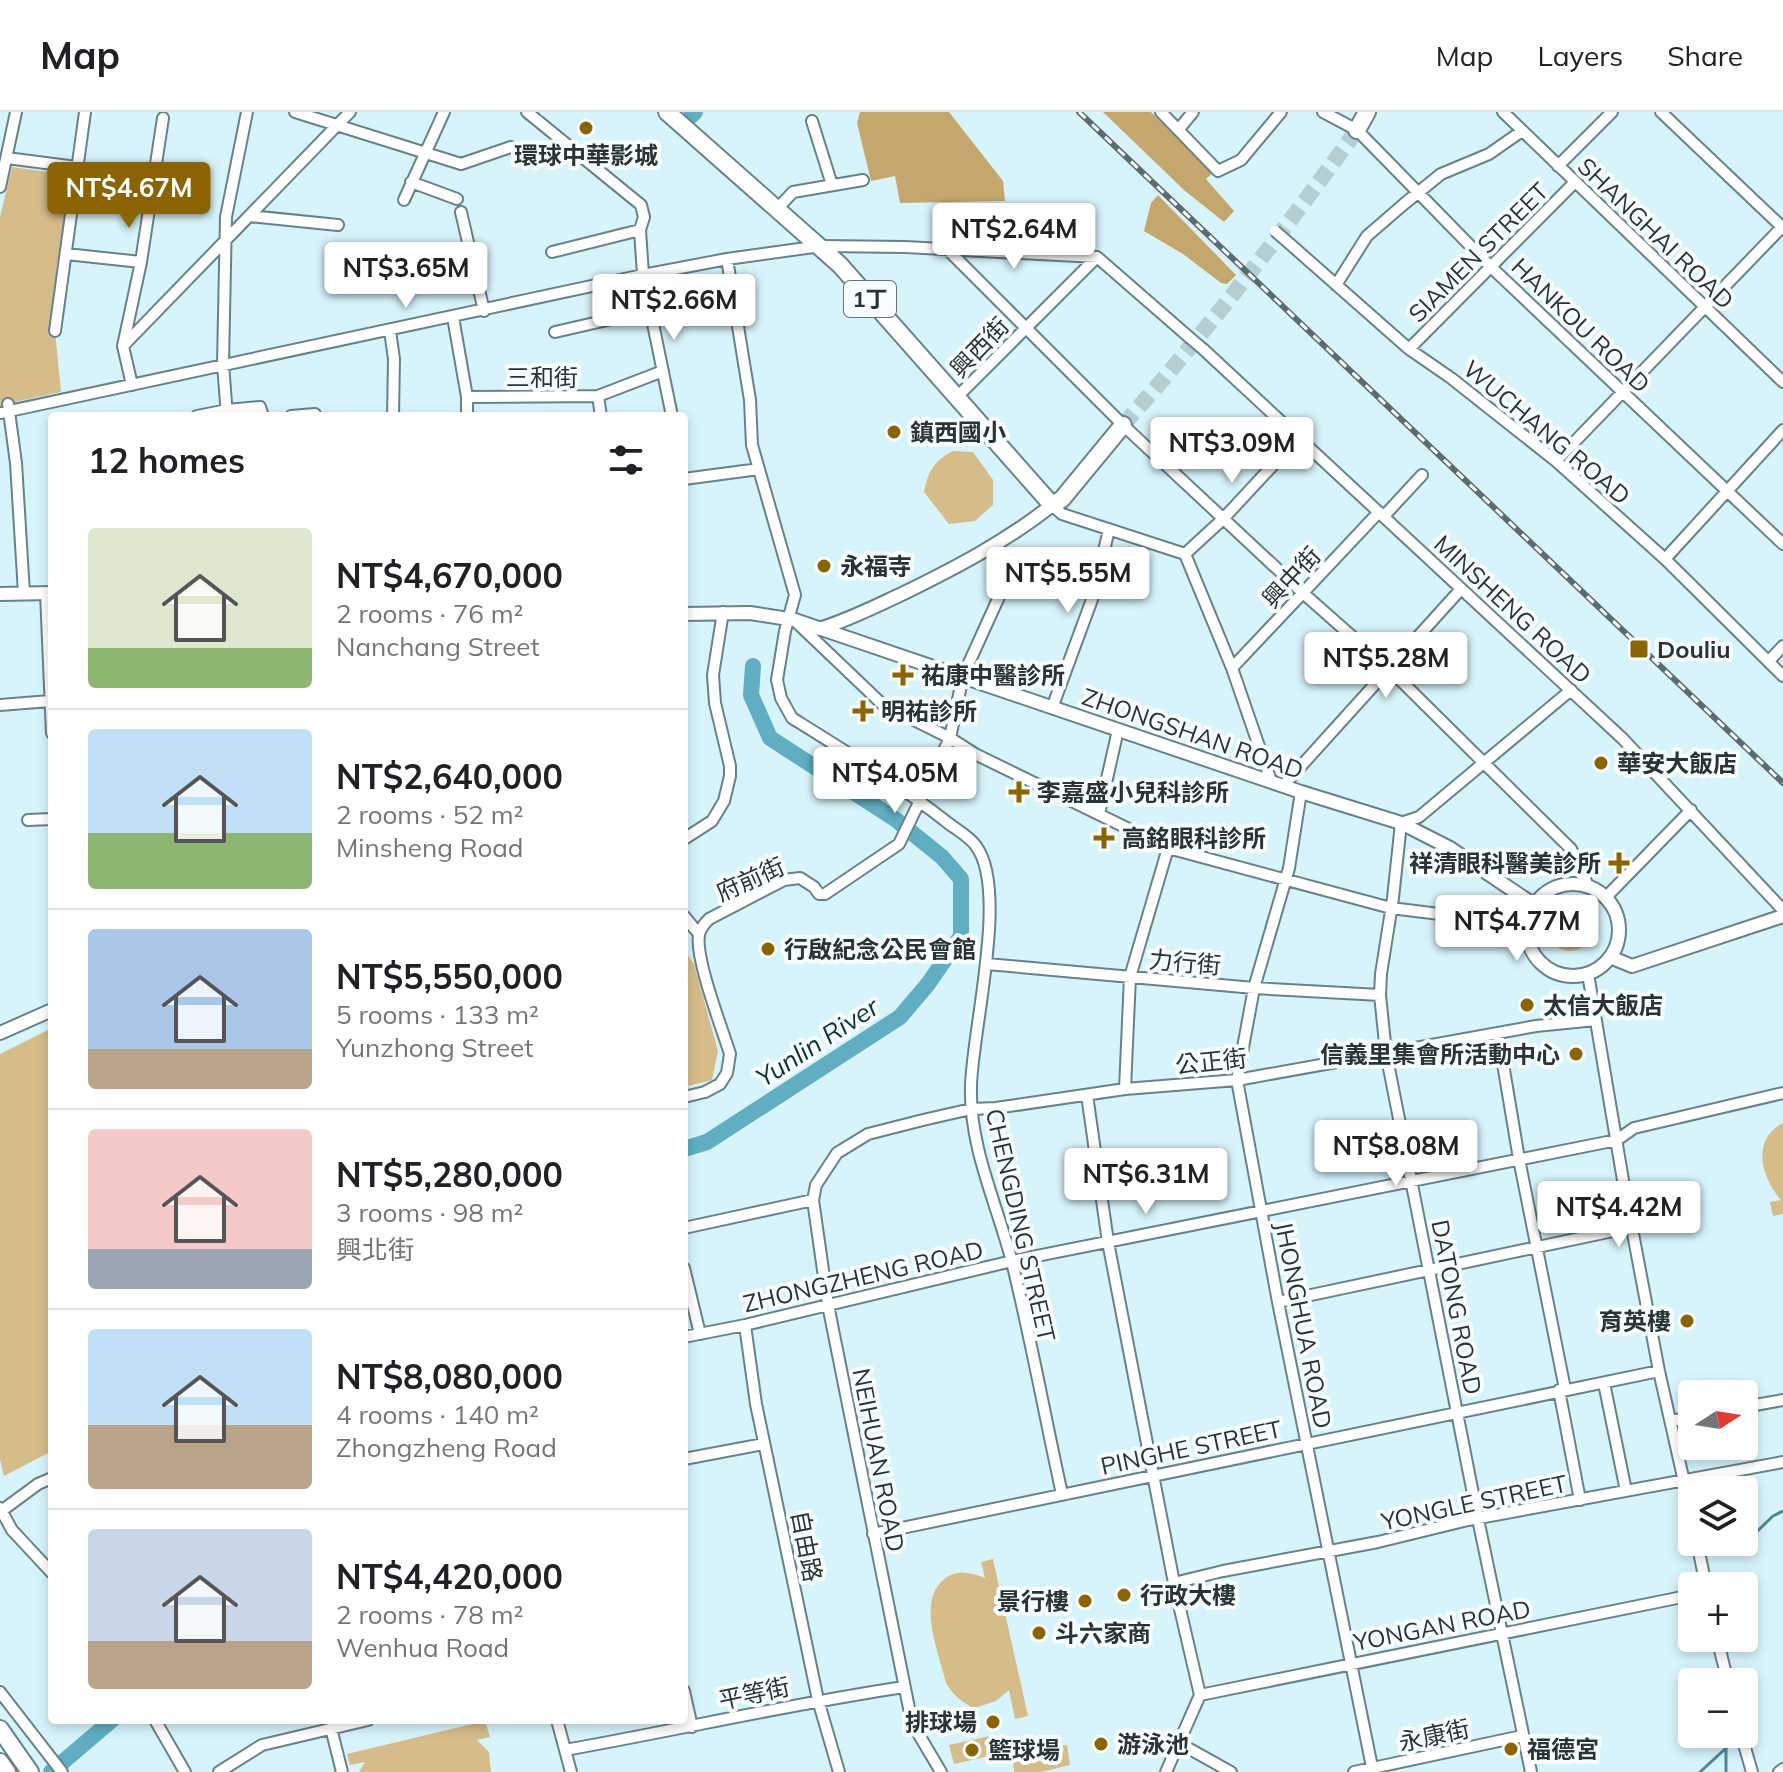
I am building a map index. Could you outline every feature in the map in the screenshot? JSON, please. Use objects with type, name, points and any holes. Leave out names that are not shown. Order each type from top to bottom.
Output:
[{"type":"main road","points":[[1357,130],[1367,112]]},
{"type":"main road","name":"1丁","points":[[668,113],[840,265],[1052,505]]},
{"type":"main road","points":[[1052,505],[1062,499],[1123,425]]},
{"type":"main road","points":[[0,1729],[27,1767]]},
{"type":"main road","points":[[0,1762],[7,1772]]},
{"type":"street","points":[[0,187],[16,112]]},
{"type":"street","points":[[55,331],[85,112]]},
{"type":"street","points":[[227,412],[223,364],[226,217],[247,112]]},
{"type":"street","points":[[295,112],[461,164],[511,147]]},
{"type":"street","points":[[123,346],[350,112]]},
{"type":"street","points":[[404,200],[444,112]]},
{"type":"street","points":[[527,112],[641,205],[644,217],[640,230],[643,275],[671,412]]},
{"type":"street","points":[[1161,112],[1218,171],[1241,160],[1281,112]]},
{"type":"street","points":[[1179,129],[1193,112]]},
{"type":"street","name":"HANKOU ROAD","points":[[1323,112],[1357,130],[1491,267],[1783,544]]},
{"type":"street","name":"SHANGHAI ROAD","points":[[1503,112],[1783,382]]},
{"type":"street","points":[[1558,166],[1612,112]]},
{"type":"street","points":[[1556,461],[1783,227],[1661,112]]},
{"type":"street","points":[[132,385],[123,346],[141,262],[163,118]]},
{"type":"street","points":[[812,121],[832,185]]},
{"type":"street","points":[[1336,285],[1367,236],[1418,193],[1441,174],[1489,154],[1522,131]]},
{"type":"street","points":[[7,158],[76,167]]},
{"type":"street","points":[[777,209],[793,192],[863,180]]},
{"type":"street","points":[[411,182],[457,199]]},
{"type":"street","name":"SIAMEN STREET","points":[[1409,349],[1575,182]]},
{"type":"street","points":[[461,212],[484,311]]},
{"type":"street","points":[[250,216],[338,225]]},
{"type":"street","points":[[552,252],[640,230]]},
{"type":"street","name":"WUCHANG ROAD","points":[[1275,231],[1409,349],[1556,461],[1665,559],[1783,676]]},
{"type":"street","points":[[24,593],[16,463],[6,410],[727,259],[821,246],[1097,257]]},
{"type":"street","points":[[950,252],[1123,425],[1390,670],[1571,849],[1588,886]]},
{"type":"street","points":[[66,254],[141,262]]},
{"type":"street","name":"興西街","points":[[957,397],[1097,257]]},
{"type":"street","name":"MINSHENG ROAD","points":[[1097,257],[1300,436],[1571,690],[1691,810],[1783,913]]},
{"type":"street","name":"CHENGDING STREET","points":[[727,259],[750,400],[752,445],[795,595],[777,680],[781,698],[792,718],[921,801],[976,845],[984,861],[989,889],[987,964],[971,1084],[971,1109],[982,1164],[1012,1261],[1062,1494]]},
{"type":"street","points":[[555,332],[651,310]]},
{"type":"street","points":[[453,317],[467,412]]},
{"type":"street","points":[[390,331],[394,359],[393,412]]},
{"type":"street","points":[[598,396],[663,371]]},
{"type":"street","name":"三和街","points":[[467,397],[598,396],[600,412]]},
{"type":"street","points":[[232,412],[260,407],[262,412]]},
{"type":"street","points":[[1665,559],[1783,430]]},
{"type":"street","points":[[1185,554],[1223,519],[1300,436]]},
{"type":"street","points":[[688,477],[759,469]]},
{"type":"street","name":"興中街","points":[[1232,668],[1422,475]]},
{"type":"street","points":[[819,629],[849,620],[960,565],[1052,505],[1062,514],[1185,554],[1277,783],[1390,670],[1461,589]]},
{"type":"street","points":[[1052,708],[1094,594],[1109,529]]},
{"type":"street","points":[[921,801],[950,738],[963,676],[1003,588],[1026,580],[1094,594]]},
{"type":"street","points":[[0,594],[48,593]]},
{"type":"street","points":[[688,836],[712,821],[724,801],[730,776],[715,703],[713,675],[723,612]]},
{"type":"street","name":"ZHONGSHAN ROAD","points":[[688,614],[750,613],[791,620],[1401,823],[1450,848],[1533,904]]},
{"type":"street","points":[[791,620],[882,704],[975,754],[1168,848],[1391,908],[1528,925]]},
{"type":"street","points":[[1769,661],[1783,646]]},
{"type":"street","points":[[1401,823],[1419,817],[1571,690]]},
{"type":"street","points":[[0,705],[48,701]]},
{"type":"street","points":[[1099,814],[1118,730]]},
{"type":"street","name":"JHONGHUA ROAD","points":[[1301,792],[1286,879],[1254,988],[1237,1080],[1327,1551],[1373,1770]]},
{"type":"street","name":"府前街","points":[[699,934],[709,919],[784,880],[800,878],[819,894],[825,894],[899,844],[921,801]]},
{"type":"street","points":[[1607,899],[1691,810]]},
{"type":"street","points":[[28,820],[48,819]]},
{"type":"street","name":"DATONG ROAD","points":[[1401,823],[1380,995],[1386,1053],[1531,1772]]},
{"type":"street","points":[[1125,1089],[1130,977],[1168,848]]},
{"type":"street","points":[[1577,883],[1588,886],[1607,899],[1619,925],[1615,948],[1602,966],[1588,974],[1563,975],[1541,963],[1528,942],[1533,904],[1554,887],[1577,883]]},
{"type":"street","points":[[1610,957],[1632,966],[1783,913]]},
{"type":"street","points":[[688,921],[699,934],[700,954],[730,1054],[727,1073],[720,1084],[688,1096]]},
{"type":"street","name":"力行街","points":[[987,964],[1254,988],[1380,995]]},
{"type":"street","points":[[1588,974],[1659,1371],[1684,1476]]},
{"type":"street","points":[[0,1033],[48,1012]]},
{"type":"street","name":"公正街","points":[[813,1200],[816,1185],[837,1153],[868,1134],[971,1109],[1125,1089],[1237,1080],[1596,1020]]},
{"type":"street","points":[[1498,1034],[1580,1500]]},
{"type":"street","name":"ZHONGZHENG ROAD","points":[[688,1336],[1012,1261],[1617,1140],[1634,1128],[1783,1093]]},
{"type":"street","points":[[1087,1095],[1108,1242],[1174,1583],[1200,1695],[1166,1772]]},
{"type":"street","points":[[688,1227],[813,1200]]},
{"type":"street","name":"NEIHUAN ROAD","points":[[813,1200],[828,1305],[912,1723],[941,1772]]},
{"type":"street","points":[[1278,1302],[1632,1227]]},
{"type":"street","points":[[688,1284],[700,1334]]},
{"type":"street","name":"自由路","points":[[745,1325],[764,1444],[818,1700],[839,1772]]},
{"type":"street","name":"PINGHE STREET","points":[[873,1534],[1659,1371]]},
{"type":"street","points":[[1604,1383],[1626,1491]]},
{"type":"street","points":[[1758,1404],[1783,1400]]},
{"type":"street","points":[[1671,1421],[1678,1420]]},
{"type":"street","points":[[688,1458],[764,1444]]},
{"type":"street","name":"YONGLE STREET","points":[[1711,1476],[1783,1462]]},
{"type":"street","points":[[48,1480],[0,1510],[12,1530],[48,1569]]},
{"type":"street","name":"YONGLE STREET","points":[[1174,1583],[1478,1519],[1678,1482]]},
{"type":"street","name":"YONGAN ROAD","points":[[1200,1695],[1678,1598]]},
{"type":"street","name":"平等街","points":[[565,1750],[818,1700],[904,1687]]},
{"type":"street","points":[[0,1692],[62,1772]]},
{"type":"street","points":[[688,1709],[692,1727]]},
{"type":"street","points":[[157,1724],[185,1772]]},
{"type":"street","points":[[219,1772],[262,1745],[350,1724]]},
{"type":"street","points":[[558,1724],[571,1772]]},
{"type":"street","points":[[331,1728],[342,1772]]},
{"type":"street","name":"永康街","points":[[1354,1772],[1522,1736]]},
{"type":"street","points":[[1179,1743],[1231,1772]]},
{"type":"street","points":[[1745,1748],[1752,1772]]},
{"type":"shaded area","points":[[860,112],[949,112],[1003,181],[1005,201],[900,203],[895,176],[871,181],[857,123]]},
{"type":"shaded area","points":[[1103,112],[1151,112],[1214,172],[1206,179],[1234,211],[1224,222],[1184,190]]},
{"type":"shaded area","points":[[12,167],[71,175],[55,331],[61,392],[0,405],[0,217]]},
{"type":"shaded area","points":[[1158,195],[1236,275],[1227,284],[1144,231],[1151,203]]},
{"type":"shaded area","points":[[953,451],[973,452],[993,480],[993,505],[975,521],[949,524],[924,492],[933,467]]},
{"type":"shaded area","points":[[1570,907],[1585,914],[1592,929],[1585,944],[1570,951],[1555,944],[1548,929],[1555,914]]},
{"type":"shaded area","points":[[688,956],[694,964],[718,1051],[712,1080],[688,1086]]},
{"type":"shaded area","points":[[48,1030],[48,1453],[4,1476],[0,1460],[0,1054]]},
{"type":"shaded area","points":[[1783,1123],[1783,1214],[1773,1216],[1770,1202],[1781,1200],[1765,1170],[1763,1149],[1766,1139]]},
{"type":"shaded area","points":[[993,1559],[1028,1716],[1015,1719],[1009,1690],[996,1701],[974,1708],[955,1695],[946,1683],[932,1629],[932,1602],[935,1590],[943,1580],[963,1573],[985,1578],[981,1562]]},
{"type":"shaded area","points":[[472,1724],[486,1724],[490,1737],[477,1740],[489,1752],[491,1772],[359,1772],[365,1762],[350,1765],[347,1754]]},
{"type":"shaded area","name":"籃球場","points":[[990,1736],[994,1755],[954,1764],[949,1745]]},
{"type":"shaded area","points":[[1067,1745],[1070,1765],[1041,1772],[1014,1772],[1012,1755]]},
{"type":"waterway","name":"Yunlin River","points":[[691,116],[695,112]]},
{"type":"waterway","name":"Yunlin River","points":[[688,1148],[707,1142],[900,1017],[928,984],[961,936],[961,879],[942,857],[895,819],[770,738],[751,695],[753,666]]},
{"type":"waterway","points":[[1758,1531],[1783,1511]]},
{"type":"waterway","name":"Yunlin River","points":[[51,1772],[107,1724]]},
{"type":"waterway","points":[[1700,1772],[1726,1748]]},
{"type":"waterway","points":[[1726,1748],[1726,1772]]},
{"type":"tunnel","points":[[1123,425],[1244,280],[1357,130]]},
{"type":"railway","points":[[1079,112],[1783,783]]},
{"type":"place","name":"環球中華影城","points":[[586,128]]},
{"type":"place","name":"鎮西國小","points":[[894,432]]},
{"type":"place","name":"永福寺","points":[[824,566]]},
{"type":"place","name":"Douliu","points":[[1639,649]]},
{"type":"place","name":"祐康中醫診所","points":[[903,675]]},
{"type":"place","name":"明祐診所","points":[[863,711]]},
{"type":"place","name":"華安大飯店","points":[[1601,763]]},
{"type":"place","name":"李嘉盛小兒科診所","points":[[1019,792]]},
{"type":"place","name":"高銘眼科診所","points":[[1104,838]]},
{"type":"place","name":"祥清眼科醫美診所","points":[[1619,863]]},
{"type":"place","name":"行啟紀念公民會館","points":[[768,949]]},
{"type":"place","name":"太信大飯店","points":[[1527,1005]]},
{"type":"place","name":"信義里集會所活動中心","points":[[1576,1054]]},
{"type":"place","name":"育英樓","points":[[1687,1321]]},
{"type":"place","name":"行政大樓","points":[[1124,1595]]},
{"type":"place","name":"景行樓","points":[[1085,1601]]},
{"type":"place","name":"斗六家商","points":[[1039,1633]]},
{"type":"place","name":"排球場","points":[[993,1722]]},
{"type":"place","name":"游泳池","points":[[1101,1744]]},
{"type":"place","name":"福德宮","points":[[1511,1749]]},
{"type":"place","name":"籃球場","points":[[972,1750]]}]
